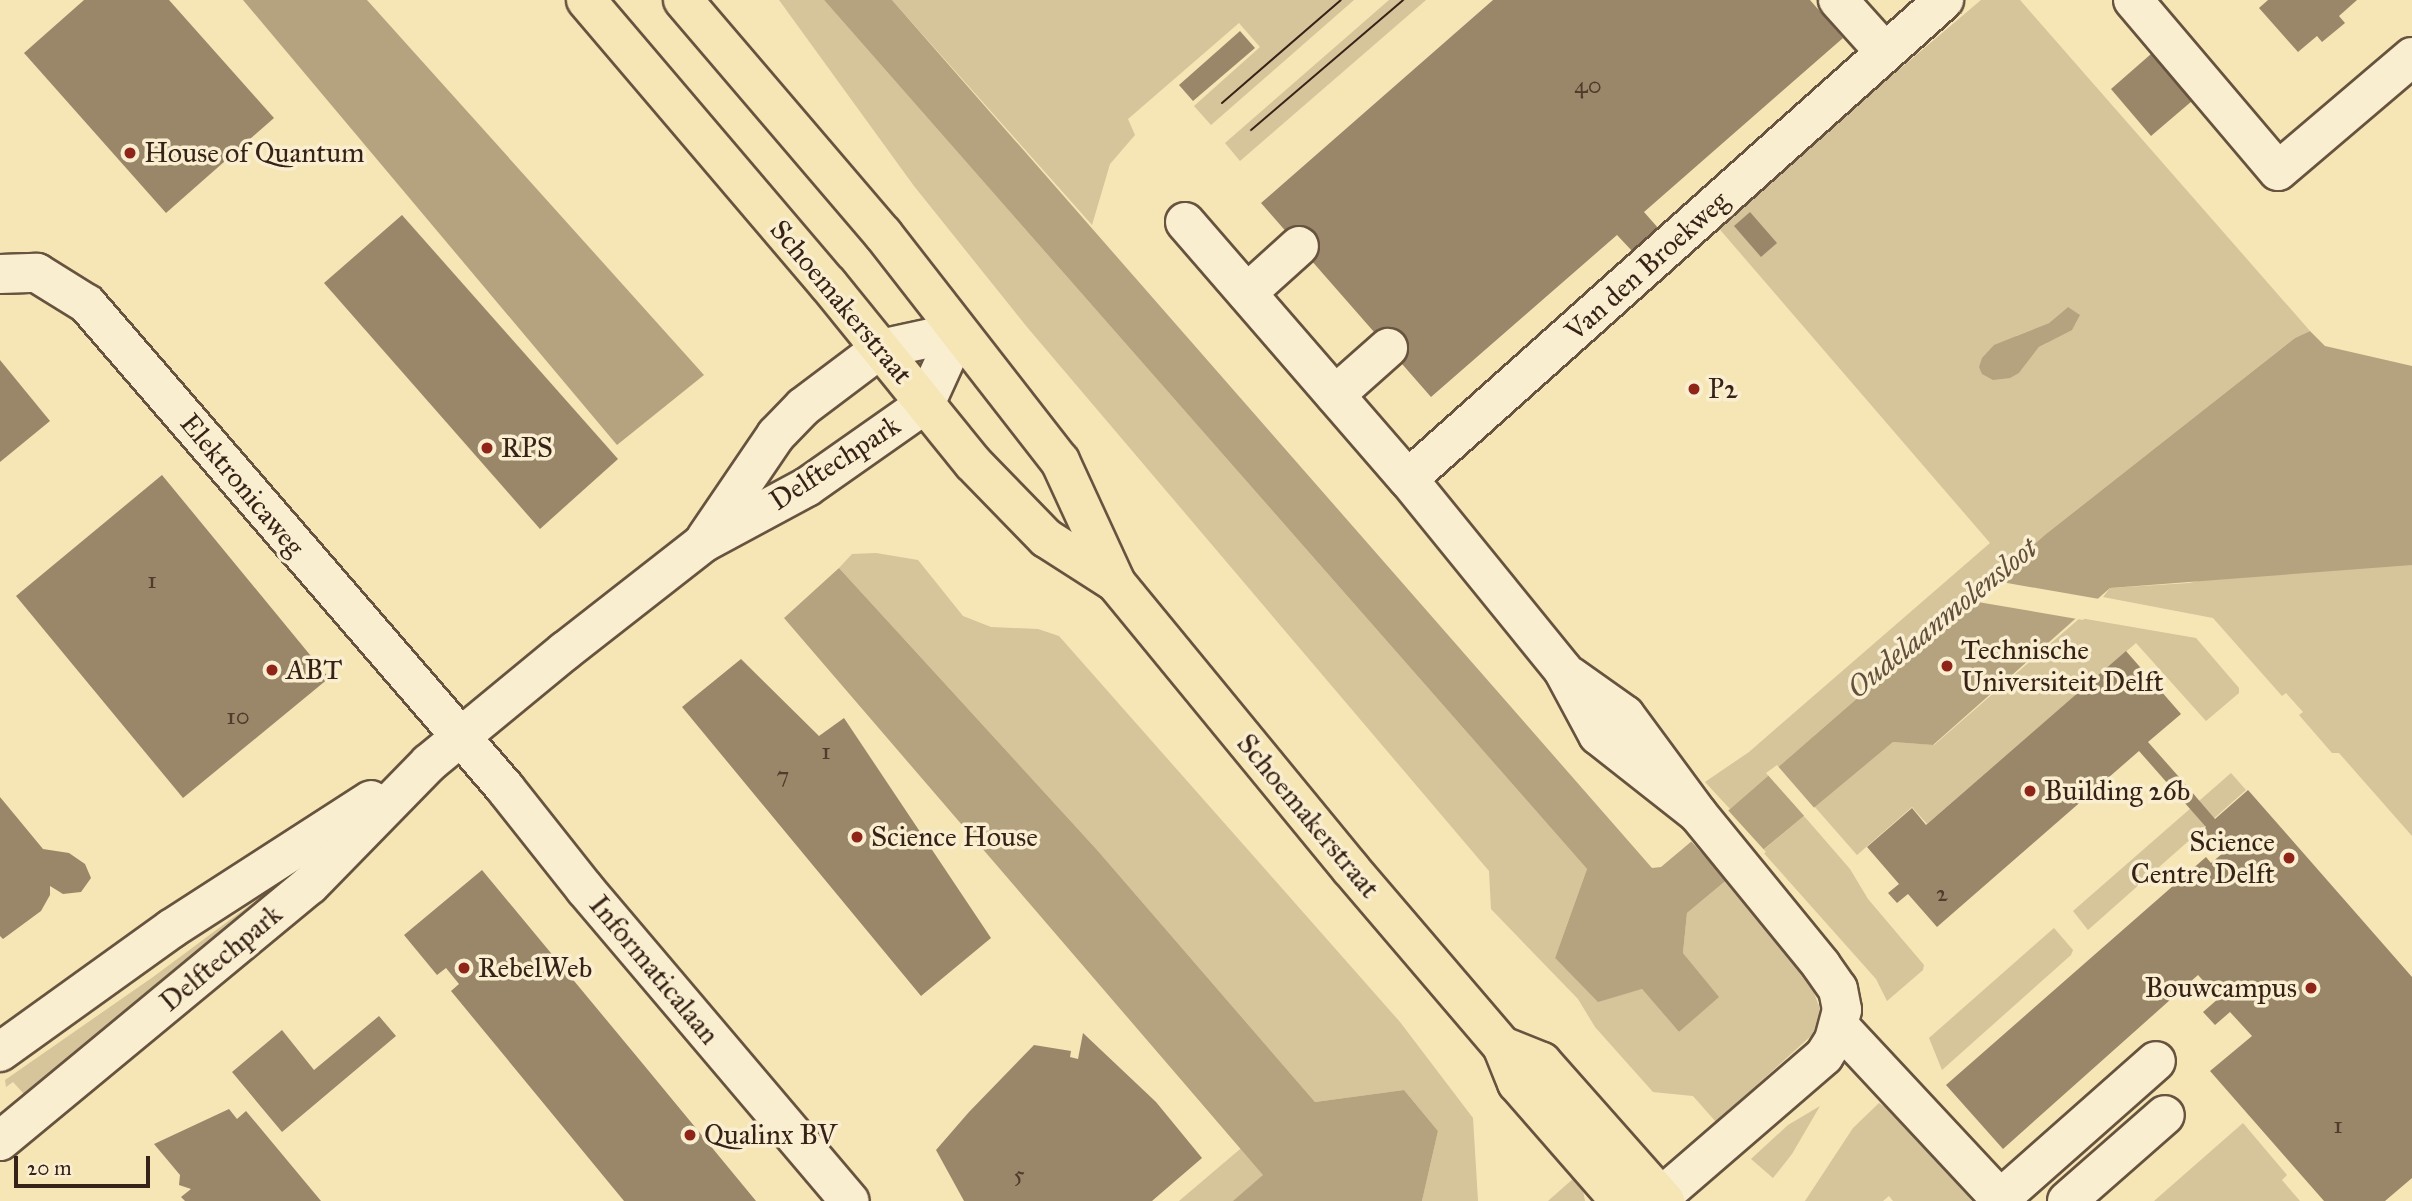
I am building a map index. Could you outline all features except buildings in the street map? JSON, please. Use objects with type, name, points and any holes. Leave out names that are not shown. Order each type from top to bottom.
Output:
[{"type":"main road","name":"Schoemakerstraat","points":[[586,0],[973,463],[1046,538],[1116,583]]},
{"type":"main road","name":"Schoemakerstraat","points":[[683,0],[883,234],[1060,461],[1116,583],[1350,868],[1502,1046],[1517,1083],[1620,1201]]},
{"type":"main road","name":"Schoemakerstraat","points":[[1502,1046],[1542,1062],[1661,1200]]},
{"type":"street","points":[[1838,0],[1884,51]]},
{"type":"street","name":"Van den Broekweg","points":[[1408,479],[1944,0]]},
{"type":"street","points":[[2133,0],[2278,171],[2412,57]]},
{"type":"street","points":[[1185,222],[1408,479],[1563,670],[1625,715],[1698,814],[1838,989],[1842,1010],[1839,1026],[1824,1056],[1661,1200]]},
{"type":"street","points":[[1247,293],[1299,246]]},
{"type":"street","name":"Elektronicaweg","points":[[0,274],[37,274],[88,304],[460,737]]},
{"type":"street","name":"Delftechpark","points":[[703,543],[776,435],[803,407],[880,349],[958,332]]},
{"type":"street","name":"Delftechpark","points":[[0,1052],[171,929],[429,762],[703,543],[807,487],[925,404],[958,332]]},
{"type":"street","points":[[1335,395],[1388,348]]},
{"type":"street","name":"Informaticalaan","points":[[460,737],[850,1201]]},
{"type":"street","name":"Delftechpark","points":[[0,1140],[310,885],[429,762]]},
{"type":"street","points":[[1839,1026],[2001,1200],[2155,1061]]},
{"type":"street","points":[[2067,1201],[2165,1115]]},
{"type":"shaded area","points":[[243,0],[367,0],[704,375],[617,445]]},
{"type":"shaded area","points":[[779,0],[824,0],[1587,869],[1555,958],[1598,1001],[1642,989],[1679,1032],[1718,997],[1683,953],[1687,913],[1727,880],[1788,951],[1813,990],[1820,1009],[1812,1035],[1716,1122],[1693,1096],[1653,1092],[1595,1027],[1578,999],[1491,909],[1489,871],[1027,327],[914,186]]},
{"type":"shaded area","points":[[824,0],[892,0],[1652,868],[1661,867],[1730,809],[2046,534],[2295,338],[2310,331],[2325,346],[2412,366],[2412,565],[2110,588],[1933,745],[1893,742],[1687,913],[1683,953],[1719,997],[1679,1032],[1642,989],[1598,1002],[1555,958],[1587,869]]},
{"type":"shaded area","points":[[892,0],[1354,0],[1211,125],[1194,106],[1260,47],[1239,23],[1128,119],[1135,135],[1110,164],[1092,225]]},
{"type":"shaded area","points":[[1389,0],[1426,0],[1240,161],[1225,143]]},
{"type":"shaded area","points":[[1981,0],[2020,0],[2310,331],[2295,338],[2046,534],[1730,809],[1705,782],[1749,752],[1990,543],[1716,225]],"holes":[[[2068,307],[2047,343],[2039,347],[2019,373],[2016,336],[2049,323]]]},
{"type":"shaded area","points":[[2068,307],[2080,315],[2072,330],[2039,347],[2019,373],[2010,378],[1993,380],[1982,374],[1979,367],[1982,358],[1994,345],[2049,323]]},
{"type":"shaded area","points":[[2412,536],[2412,836],[2339,753],[2332,753],[2299,715],[2303,712],[2286,693],[2282,696],[2213,618],[2103,597],[2110,588],[2189,583]]},
{"type":"shaded area","points":[[876,553],[918,560],[963,616],[991,627],[1038,629],[1059,636],[1400,1022],[1473,1118],[1478,1201],[1422,1201],[1438,1131],[1404,1090],[1315,1102],[1098,851],[839,568],[852,554]]},
{"type":"shaded area","points":[[839,568],[1098,851],[1315,1102],[1404,1090],[1438,1131],[1422,1201],[1233,1201],[1263,1175],[784,618]]},
{"type":"shaded area","points":[[2080,618],[2196,638],[2239,688],[2239,693],[2206,721],[2136,643],[1927,824],[1912,807],[1857,855],[1814,806],[1893,742],[1934,745]]},
{"type":"shaded area","points":[[2231,773],[2246,790],[2088,930],[2073,911]]},
{"type":"shaded area","points":[[1804,816],[1850,869],[1868,899],[1924,965],[1923,970],[1887,1001],[1876,979],[1762,851]]},
{"type":"shaded area","points":[[309,861],[23,1102],[18,1099],[24,1094],[13,1082],[6,1087],[5,1080],[153,977]]},
{"type":"shaded area","points":[[2054,928],[2073,950],[2071,955],[1942,1070],[1929,1038]]},
{"type":"shaded area","points":[[1879,1103],[1894,1113],[1972,1201],[1893,1201],[1889,1196],[1883,1201],[1805,1201],[1853,1128]]},
{"type":"shaded area","points":[[1820,1106],[1792,1154],[1773,1178],[1751,1159],[1788,1125]]},
{"type":"shaded area","points":[[2243,1123],[2287,1175],[2282,1180],[2300,1201],[2154,1201]]},
{"type":"shaded area","points":[[1259,1133],[1274,1175],[1242,1201],[1179,1201]]},
{"type":"shaded area","points":[[1574,1178],[1582,1185],[1585,1201],[1548,1201]]},
{"type":"pier","points":[[1990,580],[2105,600],[2083,620],[1966,600]]},
{"type":"pier","points":[[1777,765],[1816,810],[1806,818],[1766,773]]},
{"type":"pier","points":[[1726,808],[1766,852],[1729,883],[1689,839]]},
{"type":"tram line","points":[[1222,103],[1341,0]]},
{"type":"tram line","points":[[1251,130],[1403,0]]},
{"type":"place","name":"House of Quantum","points":[[130,153]]},
{"type":"place","name":"P2","points":[[1694,389]]},
{"type":"place","name":"RPS","points":[[487,448]]},
{"type":"place","name":"Technische Universiteit Delft","points":[[1947,666]]},
{"type":"place","name":"ABT","points":[[272,670]]},
{"type":"place","name":"Building 26b","points":[[2030,791]]},
{"type":"place","name":"Science House","points":[[857,837]]},
{"type":"place","name":"Science Centre Delft","points":[[2289,858]]},
{"type":"place","name":"RebelWeb","points":[[464,968]]},
{"type":"place","name":"Bouwcampus","points":[[2311,988]]},
{"type":"place","name":"Qualinx BV","points":[[690,1135]]},
{"type":"water label","name":"Oudelaanmolensloot","points":[[1942,618]]}]
